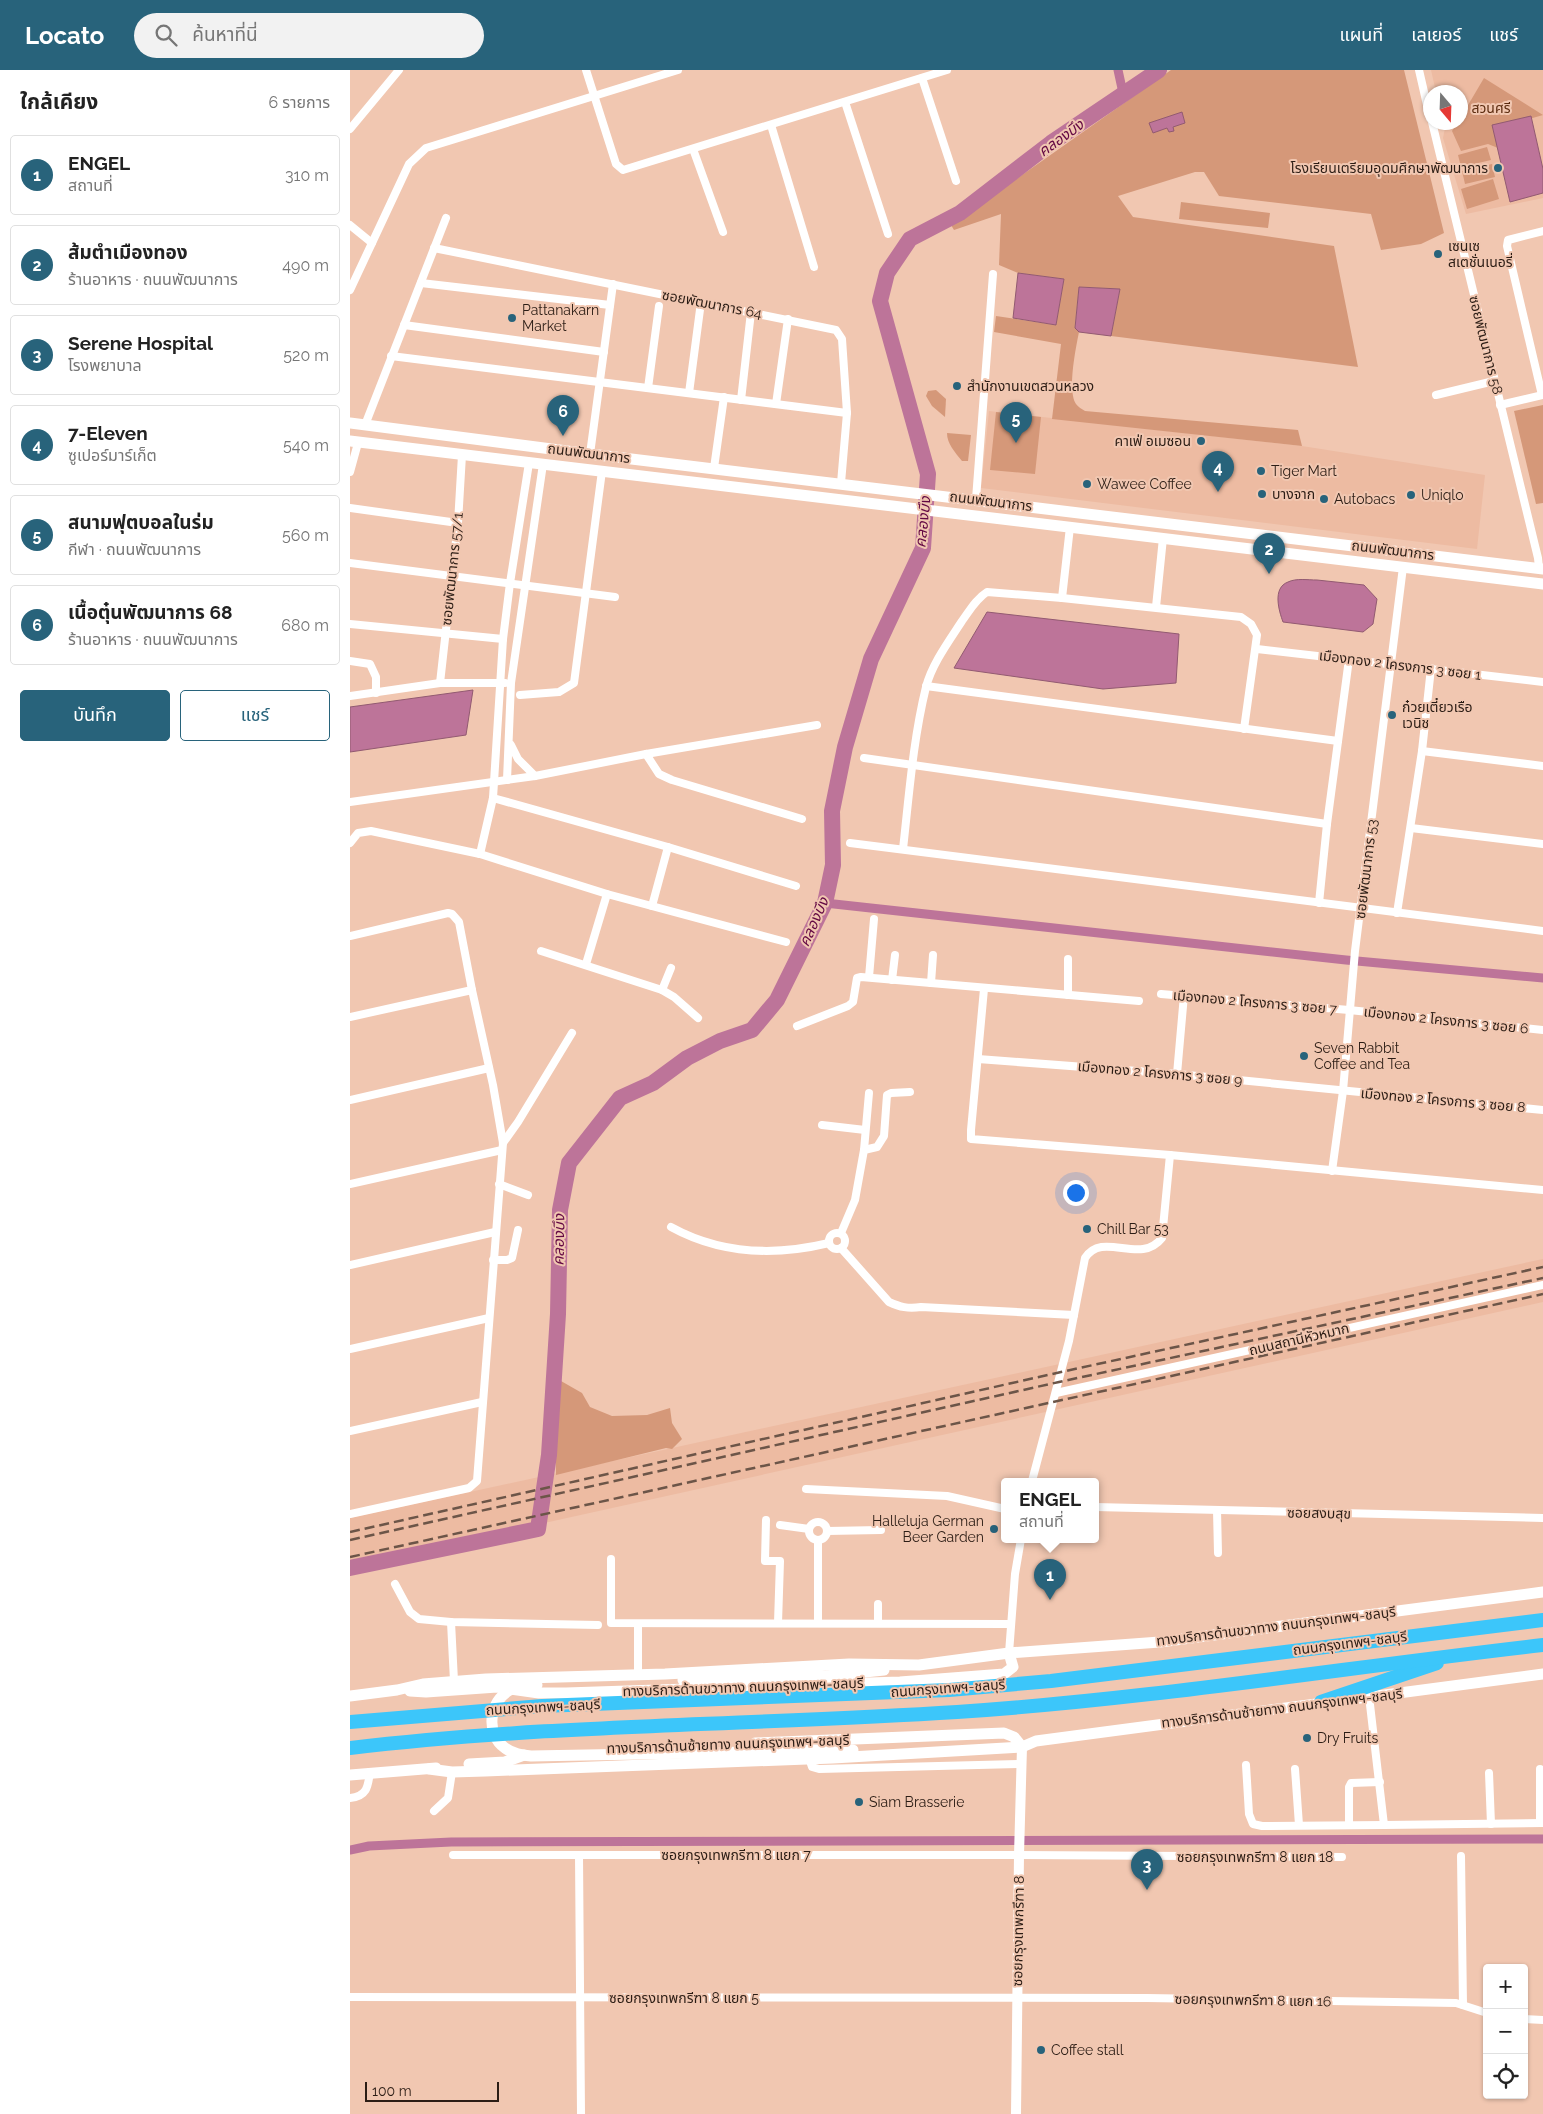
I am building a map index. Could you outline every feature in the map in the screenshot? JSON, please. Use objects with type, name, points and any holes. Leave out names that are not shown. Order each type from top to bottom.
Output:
[{"type":"highway","points":[[1464,1629],[1543,1611]]},
{"type":"highway","name":"ถนนกรุงเทพฯ-ชลบุรี","points":[[350,1722],[542,1706],[958,1689],[1052,1681],[1543,1620]]},
{"type":"highway","name":"ถนนกรุงเทพฯ-ชลบุรี","points":[[350,1748],[556,1730],[954,1712],[1057,1704],[1543,1645]]},
{"type":"highway","points":[[1321,1702],[1466,1653]]},
{"type":"main road","name":"ถนนพัฒนาการ","points":[[350,423],[590,454],[1541,568]]},
{"type":"main road","name":"ถนนพัฒนาการ","points":[[354,442],[1540,583]]},
{"type":"main road","points":[[588,470],[590,454]]},
{"type":"main road","points":[[1115,532],[1118,516]]},
{"type":"main road","points":[[1400,550],[1403,567]]},
{"type":"main road","points":[[1540,583],[1541,568]]},
{"type":"main road","name":"ทางบริการด้านขวาทาง ถนนกรุงเทพฯ-ชลบุรี","points":[[350,1696],[454,1681],[638,1675],[849,1664],[919,1665],[1009,1653],[1160,1642],[1543,1592]]},
{"type":"main road","name":"ทางบริการด้านขวาทาง ถนนกรุงเทพฯ-ชลบุรี","points":[[396,1690],[426,1692],[497,1687],[539,1693],[566,1693],[900,1682],[1004,1674],[1013,1667],[1009,1653]]},
{"type":"main road","points":[[882,1755],[858,1750],[836,1749],[520,1755],[504,1748],[499,1743],[491,1720],[496,1704],[503,1695],[517,1687],[826,1676],[919,1665]]},
{"type":"main road","name":"ทางบริการด้านซ้ายทาง ถนนกรุงเทพฯ-ชลบุรี","points":[[429,1768],[452,1772],[1004,1749],[1022,1747],[1036,1741],[1543,1674]]},
{"type":"main road","points":[[993,1734],[1001,1739],[1004,1749]]},
{"type":"main road","name":"ทางบริการด้านซ้ายทาง ถนนกรุงเทพฯ-ชลบุรี","points":[[350,1775],[505,1762],[531,1753],[993,1734],[1010,1735],[1022,1747]]},
{"type":"main road","points":[[919,1753],[924,1744],[920,1737]]},
{"type":"street","points":[[350,128],[399,70]]},
{"type":"street","points":[[586,70],[619,168],[629,169],[947,70]]},
{"type":"street","points":[[350,290],[409,164],[426,148],[678,70]]},
{"type":"street","points":[[1419,70],[1423,87]]},
{"type":"street","points":[[922,78],[956,180]]},
{"type":"street","points":[[845,102],[888,234]]},
{"type":"street","points":[[771,125],[814,267]]},
{"type":"street","name":"ซอยพัฒนาการ 58","points":[[1434,130],[1541,568]]},
{"type":"street","points":[[693,149],[723,232]]},
{"type":"street","points":[[365,425],[446,218]]},
{"type":"street","points":[[350,225],[372,243]]},
{"type":"street","points":[[1500,405],[1542,395],[1507,246],[1508,240],[1543,231]]},
{"type":"street","name":"ซอยพัฒนาการ 64","points":[[434,248],[833,328],[840,334],[845,366],[848,413],[841,483]]},
{"type":"street","points":[[976,499],[993,274]]},
{"type":"street","points":[[421,282],[610,305]]},
{"type":"street","points":[[590,454],[613,284]]},
{"type":"street","points":[[689,393],[701,302]]},
{"type":"street","points":[[648,388],[659,306]]},
{"type":"street","points":[[741,400],[751,312]]},
{"type":"street","points":[[776,404],[788,319]]},
{"type":"street","points":[[404,325],[604,352]]},
{"type":"street","points":[[391,356],[848,413]]},
{"type":"street","points":[[1436,395],[1494,381]]},
{"type":"street","points":[[714,468],[724,397]]},
{"type":"street","points":[[350,472],[354,442]]},
{"type":"street","name":"ซอยพัฒนาการ 57/1","points":[[440,683],[458,523],[462,455]]},
{"type":"street","points":[[480,854],[493,798],[503,640],[529,463]]},
{"type":"street","points":[[507,780],[510,744],[511,683],[516,637],[526,586],[542,464]]},
{"type":"street","points":[[520,694],[560,692],[574,683],[602,471]]},
{"type":"street","points":[[350,508],[458,523]]},
{"type":"street","points":[[1062,598],[1070,527]]},
{"type":"street","points":[[1156,607],[1163,538]]},
{"type":"street","points":[[350,563],[615,597]]},
{"type":"street","name":"ซอยพัฒนาการ 53","points":[[1332,1170],[1343,1091],[1349,1010],[1361,908],[1403,567]]},
{"type":"street","points":[[904,849],[913,764],[926,686],[941,654],[980,596],[986,592],[993,591],[1241,617],[1252,624],[1257,635],[1257,648],[1244,729]]},
{"type":"street","points":[[350,624],[503,640]]},
{"type":"street","name":"เมืองทอง 2 โครงการ 3 ซอย 1","points":[[1257,648],[1543,682]]},
{"type":"street","points":[[1319,903],[1327,824],[1350,659]]},
{"type":"street","points":[[350,661],[370,664],[376,677],[376,693]]},
{"type":"street","points":[[1397,913],[1422,751],[1431,668]]},
{"type":"street","points":[[350,696],[440,683],[511,683]]},
{"type":"street","points":[[926,686],[1338,741]]},
{"type":"street","points":[[350,802],[535,776],[646,754],[817,725]]},
{"type":"street","points":[[510,744],[518,759],[535,776]]},
{"type":"street","points":[[1422,751],[1543,766]]},
{"type":"street","points":[[646,754],[660,774],[672,780],[802,819]]},
{"type":"street","points":[[864,758],[1327,824]]},
{"type":"street","points":[[493,798],[668,847],[796,886]]},
{"type":"street","points":[[1411,828],[1543,844]]},
{"type":"street","points":[[350,843],[358,832],[370,831],[480,854],[607,894],[786,942]]},
{"type":"street","points":[[850,843],[1543,931]]},
{"type":"street","points":[[652,906],[668,847]]},
{"type":"street","points":[[586,964],[607,894]]},
{"type":"street","points":[[350,936],[448,914],[452,914],[459,922],[489,1068],[502,1147],[478,1476],[474,1485],[469,1488],[350,1514]]},
{"type":"street","points":[[869,977],[874,919]]},
{"type":"street","points":[[541,951],[662,990],[674,997],[698,1018]]},
{"type":"street","points":[[892,980],[895,955]]},
{"type":"street","points":[[932,983],[933,955]]},
{"type":"street","points":[[1068,959],[1068,995]]},
{"type":"street","points":[[662,990],[671,968]]},
{"type":"street","points":[[797,1026],[848,1006],[855,999],[857,978],[869,977],[1139,1002]]},
{"type":"street","points":[[984,989],[971,1130],[972,1139],[1170,1154],[1543,1190]]},
{"type":"street","points":[[350,1017],[472,990]]},
{"type":"street","name":"เมืองทอง 2 โครงการ 3 ซอย 7","points":[[1161,994],[1349,1010]]},
{"type":"street","points":[[1177,1074],[1184,995]]},
{"type":"street","name":"เมืองทอง 2 โครงการ 3 ซอย 6","points":[[1349,1010],[1543,1030]]},
{"type":"street","points":[[350,1184],[502,1147],[572,1033]]},
{"type":"street","name":"เมืองทอง 2 โครงการ 3 ซอย 9","points":[[978,1059],[1177,1074],[1343,1091]]},
{"type":"street","points":[[350,1100],[489,1068]]},
{"type":"street","name":"เมืองทอง 2 โครงการ 3 ซอย 8","points":[[1343,1091],[1543,1110]]},
{"type":"street","points":[[864,1150],[877,1147],[884,1136],[887,1095],[910,1092]]},
{"type":"street","points":[[829,1244],[834,1249],[841,1248],[845,1242],[841,1233],[855,1200],[864,1150],[869,1093]]},
{"type":"street","points":[[822,1125],[865,1130]]},
{"type":"street","points":[[1033,1478],[1056,1393],[1085,1258],[1090,1250],[1097,1247],[1143,1250],[1155,1246],[1162,1238],[1170,1154]]},
{"type":"street","points":[[499,1184],[528,1195]]},
{"type":"street","points":[[671,1227],[689,1237],[723,1248],[788,1251],[829,1244]]},
{"type":"street","points":[[493,1260],[512,1258],[518,1230]]},
{"type":"street","points":[[350,1265],[495,1232]]},
{"type":"street","points":[[829,1244],[830,1236],[841,1233]]},
{"type":"street","points":[[841,1248],[889,1302],[908,1309],[921,1307],[1074,1315]]},
{"type":"street","name":"ถนนสถานีหัวหมาก","points":[[1056,1393],[1543,1285]]},
{"type":"street","points":[[350,1349],[489,1318]]},
{"type":"street","points":[[350,1431],[482,1402]]},
{"type":"street","points":[[806,1489],[928,1494],[947,1496],[1001,1508]]},
{"type":"street","name":"ซอยสงบสุข","points":[[1099,1507],[1543,1518]]},
{"type":"street","points":[[1217,1510],[1218,1553]]},
{"type":"street","points":[[766,1520],[765,1561],[780,1561],[778,1623]]},
{"type":"street","points":[[817,1522],[824,1524],[826,1531],[822,1538],[818,1540],[811,1537],[809,1529],[813,1523],[817,1522]]},
{"type":"street","points":[[780,1525],[809,1529]]},
{"type":"street","points":[[826,1531],[881,1530]]},
{"type":"street","points":[[818,1540],[818,1623]]},
{"type":"street","points":[[1009,1653],[1019,1543]]},
{"type":"street","points":[[611,1559],[611,1623],[1011,1624]]},
{"type":"street","points":[[395,1584],[410,1612],[420,1619],[451,1622],[598,1624]]},
{"type":"street","points":[[878,1604],[878,1623]]},
{"type":"street","points":[[451,1622],[454,1681]]},
{"type":"street","points":[[638,1624],[638,1675]]},
{"type":"street","points":[[1369,1696],[1384,1825]]},
{"type":"street","name":"ซอยกรุงเทพกรีฑา 8","points":[[1016,2114],[1019,1835],[1022,1747]]},
{"type":"street","points":[[809,1758],[812,1767],[819,1769],[1022,1764]]},
{"type":"street","points":[[1246,1766],[1249,1814],[1253,1824],[1262,1826],[1542,1823],[1540,1769]]},
{"type":"street","points":[[1295,1769],[1299,1825]]},
{"type":"street","points":[[350,1798],[366,1792],[370,1772]]},
{"type":"street","points":[[434,1811],[448,1798],[452,1772]]},
{"type":"street","points":[[1489,1773],[1491,1824]]},
{"type":"street","points":[[1349,1825],[1349,1787],[1351,1784],[1380,1782]]},
{"type":"street","name":"ซอยกรุงเทพกรีฑา 8 แยก 7","points":[[453,1856],[1019,1853]]},
{"type":"street","name":"ซอยกรุงเทพกรีฑา 8 แยก 18","points":[[1019,1853],[1342,1857]]},
{"type":"street","points":[[579,1855],[581,2114]]},
{"type":"street","points":[[1461,1856],[1463,2005]]},
{"type":"street","name":"ซอยกรุงเทพกรีฑา 8 แยก 5","points":[[350,1998],[1017,1999]]},
{"type":"street","name":"ซอยกรุงเทพกรีฑา 8 แยก 16","points":[[1017,1999],[1426,2002],[1456,2003],[1483,2011]]},
{"type":"street","points":[[1528,2019],[1543,2020]]},
{"type":"shaded area","name":"โรงเรียนเตรียมอุดมศึกษาพัฒนาการ","points":[[1431,70],[1543,70],[1543,198],[1466,214],[1443,138],[1445,130],[1468,130],[1468,85],[1434,85]]},
{"type":"shaded area","points":[[1182,112],[1185,123],[1173,127],[1174,131],[1169,132],[1167,128],[1153,133],[1149,123]]},
{"type":"shaded area","points":[[1531,116],[1543,169],[1543,193],[1510,202],[1492,125]]},
{"type":"shaded area","points":[[1018,273],[1064,279],[1056,325],[1013,318]]},
{"type":"shaded area","points":[[1079,287],[1120,289],[1111,336],[1079,332],[1075,328]]},
{"type":"shaded area","points":[[989,411],[1302,446],[1485,475],[1477,549],[981,488]]},
{"type":"shaded area","points":[[1295,580],[1317,580],[1364,585],[1377,599],[1373,624],[1363,632],[1283,622],[1278,594],[1283,585]]},
{"type":"shaded area","points":[[987,612],[1179,634],[1176,683],[1103,689],[954,668]]},
{"type":"shaded area","points":[[473,690],[466,735],[350,752],[350,707]]},
{"type":"shaded area","points":[[1543,1259],[1543,1302],[350,1566],[350,1518]]},
{"type":"green space","points":[[1171,70],[1404,70],[1444,233],[1421,244],[1381,250],[1371,214],[1219,196],[1204,172],[1195,172],[1118,196],[1133,217],[1334,246],[1358,367],[1111,336],[1120,289],[1079,287],[1075,327],[1079,332],[1072,389],[1073,398],[1080,408],[1085,411],[1298,430],[1302,446],[1052,419],[1061,344],[994,332],[996,316],[1056,325],[1064,279],[1018,273],[999,265],[1001,214],[954,230],[951,225]]},
{"type":"green space","name":"สวนศรี","points":[[1484,78],[1543,115],[1494,129],[1498,148],[1488,144],[1461,151],[1452,131],[1468,130],[1468,105]]},
{"type":"green space","points":[[1487,147],[1491,160],[1461,167],[1458,155]]},
{"type":"green space","points":[[1492,164],[1495,177],[1465,184],[1462,171]]},
{"type":"green space","points":[[1493,179],[1499,199],[1467,209],[1461,189]]},
{"type":"green space","points":[[1181,202],[1270,213],[1268,228],[1179,219]]},
{"type":"green space","points":[[936,390],[946,399],[945,417],[932,406],[926,396],[928,391]]},
{"type":"green space","points":[[1543,405],[1543,503],[1536,504],[1514,411]]},
{"type":"green space","points":[[996,412],[1041,417],[1035,474],[990,470]]},
{"type":"green space","points":[[947,433],[971,435],[968,461],[962,461],[954,451],[948,441]]},
{"type":"green space","points":[[554,1377],[582,1393],[590,1407],[612,1416],[647,1415],[670,1408],[672,1423],[682,1439],[672,1449],[666,1448],[556,1475]]},
{"type":"waterway","points":[[1118,70],[1123,93]]},
{"type":"waterway","name":"คลองบึง","points":[[350,1568],[538,1529],[549,1455],[558,1314],[560,1210],[569,1163],[620,1098],[653,1083],[687,1058],[720,1041],[752,1030],[777,1000],[825,903],[833,865],[832,811],[845,747],[871,659],[923,548],[928,474],[880,301],[887,273],[910,239],[960,213],[1051,143],[1159,70]]},
{"type":"waterway","points":[[825,903],[1346,960],[1543,978]]},
{"type":"waterway","points":[[350,1850],[369,1846],[451,1842],[1543,1839]]},
{"type":"railway","points":[[350,1532],[1061,1372],[1543,1267]]},
{"type":"railway","points":[[350,1540],[1059,1382],[1543,1278]]},
{"type":"railway","points":[[350,1557],[1543,1294]]},
{"type":"place","name":"โรงเรียนเตรียมอุดมศึกษาพัฒนาการ","points":[[1498,168]]},
{"type":"place","name":"เซนเซ สเตชั่นเนอรี่","points":[[1438,254]]},
{"type":"place","name":"Pattanakarn Market","points":[[512,318]]},
{"type":"place","name":"สำนักงานเขตสวนหลวง","points":[[957,386]]},
{"type":"place","name":"เนื้อตุ๋นพัฒนาการ 68","points":[[563,436]]},
{"type":"place","name":"คาเฟ่ อเมซอน","points":[[1201,441]]},
{"type":"place","name":"สนามฟุตบอลในร่ม","points":[[1016,443]]},
{"type":"place","name":"Tiger Mart","points":[[1261,471]]},
{"type":"place","name":"Wawee Coffee","points":[[1087,484]]},
{"type":"place","name":"7-Eleven","points":[[1218,492]]},
{"type":"place","name":"บางจาก","points":[[1262,494]]},
{"type":"place","name":"Uniqlo","points":[[1411,495]]},
{"type":"place","name":"Autobacs","points":[[1324,499]]},
{"type":"place","name":"ส้มตำเมืองทอง","points":[[1269,574]]},
{"type":"place","name":"ก๋วยเตี๋ยวเรือ เวนิช","points":[[1392,715]]},
{"type":"place","name":"Seven Rabbit Coffee and Tea","points":[[1304,1056]]},
{"type":"place","name":"Chill Bar 53","points":[[1087,1229]]},
{"type":"place","name":"Halleluja German Beer Garden","points":[[994,1529]]},
{"type":"place","name":"ENGEL","points":[[1050,1600]]},
{"type":"place","name":"Dry Fruits","points":[[1307,1738]]},
{"type":"place","name":"Siam Brasserie","points":[[859,1802]]},
{"type":"place","name":"Serene Hospital","points":[[1147,1890]]},
{"type":"place","name":"Coffee stall","points":[[1041,2050]]}]
